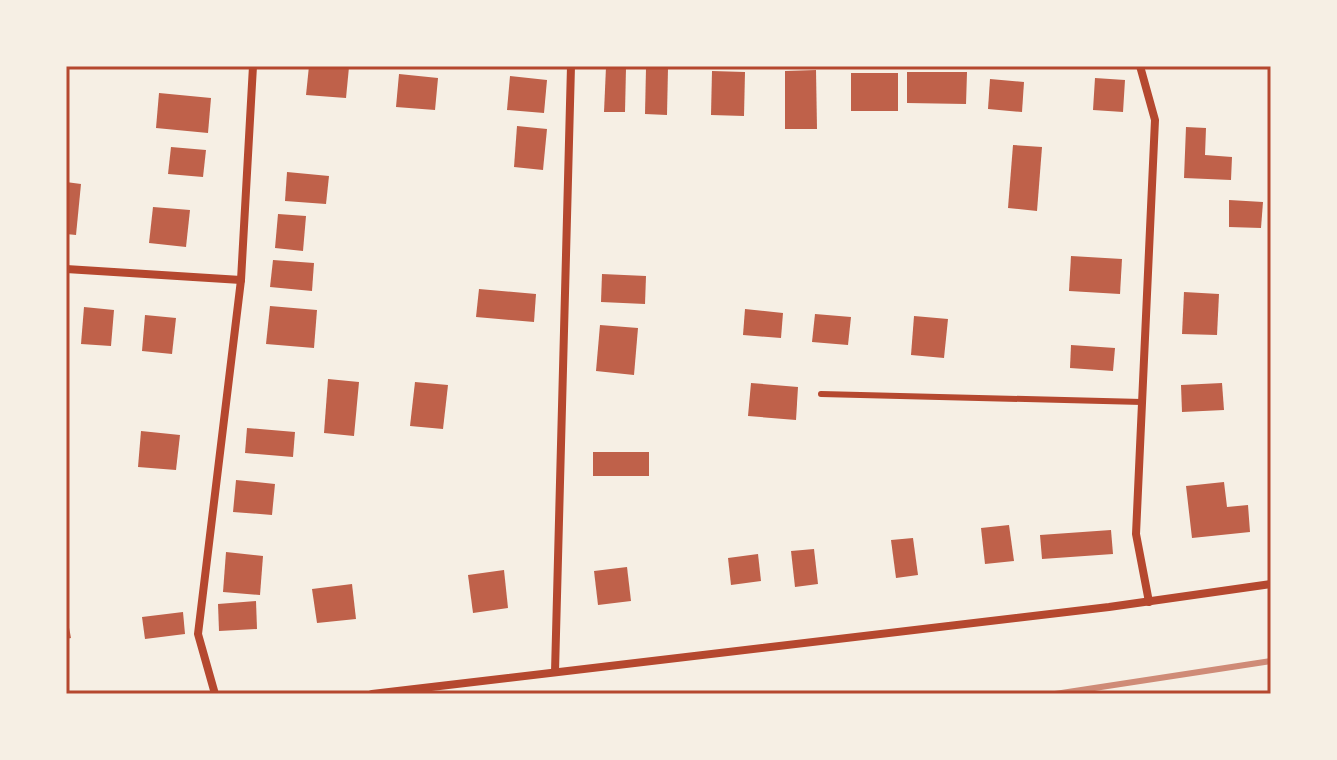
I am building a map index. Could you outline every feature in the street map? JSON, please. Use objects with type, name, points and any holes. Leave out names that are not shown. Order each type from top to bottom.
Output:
[{"type":"street","points":[[215,694],[198,634],[241,280],[253,66]]},
{"type":"street","points":[[555,672],[571,66]]},
{"type":"street","points":[[1140,66],[1155,120],[1136,534],[1149,602]]},
{"type":"street","points":[[66,269],[241,280]]},
{"type":"street","points":[[372,694],[1149,602],[1271,584]]},
{"type":"lane","points":[[821,394],[1142,402]]},
{"type":"building","points":[[309,66],[349,67],[346,98],[306,95]]},
{"type":"building","points":[[606,67],[626,68],[625,112],[604,112]]},
{"type":"building","points":[[646,68],[668,68],[667,115],[645,114]]},
{"type":"building","points":[[816,70],[817,129],[785,129],[785,71]]},
{"type":"building","points":[[712,71],[745,72],[744,116],[711,115]]},
{"type":"building","points":[[907,72],[967,72],[966,104],[907,103]]},
{"type":"building","points":[[851,73],[898,73],[898,111],[851,111]]},
{"type":"building","points":[[399,74],[438,78],[435,110],[396,107]]},
{"type":"building","points":[[510,76],[547,80],[544,113],[507,110]]},
{"type":"building","points":[[1095,78],[1125,80],[1123,112],[1093,110]]},
{"type":"building","points":[[990,79],[1024,82],[1022,112],[988,109]]},
{"type":"building","points":[[159,93],[211,98],[208,133],[156,128]]},
{"type":"building","points":[[517,126],[547,129],[543,170],[514,167]]},
{"type":"building","points":[[1186,127],[1206,128],[1205,155],[1232,157],[1231,180],[1184,178]]},
{"type":"building","points":[[1013,145],[1042,147],[1037,211],[1008,208]]},
{"type":"building","points":[[171,147],[206,150],[203,177],[168,174]]},
{"type":"building","points":[[287,172],[329,176],[326,204],[285,201]]},
{"type":"building","points":[[66,182],[81,184],[76,235],[66,234]]},
{"type":"building","points":[[1229,200],[1263,202],[1261,228],[1229,227]]},
{"type":"building","points":[[153,207],[190,210],[186,247],[149,243]]},
{"type":"building","points":[[278,214],[306,216],[303,251],[275,248]]},
{"type":"building","points":[[1071,256],[1122,259],[1120,294],[1069,291]]},
{"type":"building","points":[[273,260],[314,263],[312,291],[270,287]]},
{"type":"building","points":[[602,274],[646,276],[645,304],[601,302]]},
{"type":"building","points":[[479,289],[536,294],[534,322],[476,317]]},
{"type":"building","points":[[1184,292],[1219,294],[1217,335],[1182,334]]},
{"type":"building","points":[[270,306],[317,310],[314,348],[266,344]]},
{"type":"building","points":[[84,307],[114,310],[111,346],[81,344]]},
{"type":"building","points":[[745,309],[783,313],[781,338],[743,335]]},
{"type":"building","points":[[815,314],[851,317],[848,345],[812,342]]},
{"type":"building","points":[[145,315],[176,318],[172,354],[142,351]]},
{"type":"building","points":[[914,316],[948,319],[944,358],[911,355]]},
{"type":"building","points":[[600,325],[638,328],[634,375],[596,371]]},
{"type":"building","points":[[1071,345],[1115,348],[1113,371],[1070,368]]},
{"type":"building","points":[[328,379],[359,382],[354,436],[324,433]]},
{"type":"building","points":[[415,382],[448,385],[443,429],[410,426]]},
{"type":"building","points":[[751,383],[798,387],[796,420],[748,416]]},
{"type":"building","points":[[1222,383],[1224,410],[1182,412],[1181,385]]},
{"type":"building","points":[[247,428],[295,432],[293,457],[245,453]]},
{"type":"building","points":[[141,431],[180,435],[176,470],[138,467]]},
{"type":"building","points":[[593,452],[649,452],[649,476],[593,476]]},
{"type":"building","points":[[236,480],[275,484],[272,515],[233,512]]},
{"type":"building","points":[[1224,482],[1227,507],[1248,505],[1250,532],[1192,538],[1186,486]]},
{"type":"building","points":[[1009,525],[1014,561],[985,564],[981,528]]},
{"type":"building","points":[[1111,530],[1113,554],[1042,559],[1040,535]]},
{"type":"building","points":[[913,538],[918,575],[896,578],[891,540]]},
{"type":"building","points":[[814,549],[818,584],[795,587],[791,551]]},
{"type":"building","points":[[226,552],[263,556],[260,595],[223,592]]},
{"type":"building","points":[[758,554],[761,581],[731,585],[728,558]]},
{"type":"building","points":[[627,567],[631,601],[598,605],[594,571]]},
{"type":"building","points":[[504,570],[508,608],[473,613],[468,575]]},
{"type":"building","points":[[352,584],[356,619],[317,623],[312,589]]},
{"type":"building","points":[[256,601],[257,629],[219,631],[218,604]]},
{"type":"building","points":[[66,612],[71,638],[66,639]]},
{"type":"building","points":[[183,612],[185,634],[145,639],[142,617]]},
{"type":"railway","points":[[1055,694],[1271,661]]}]
